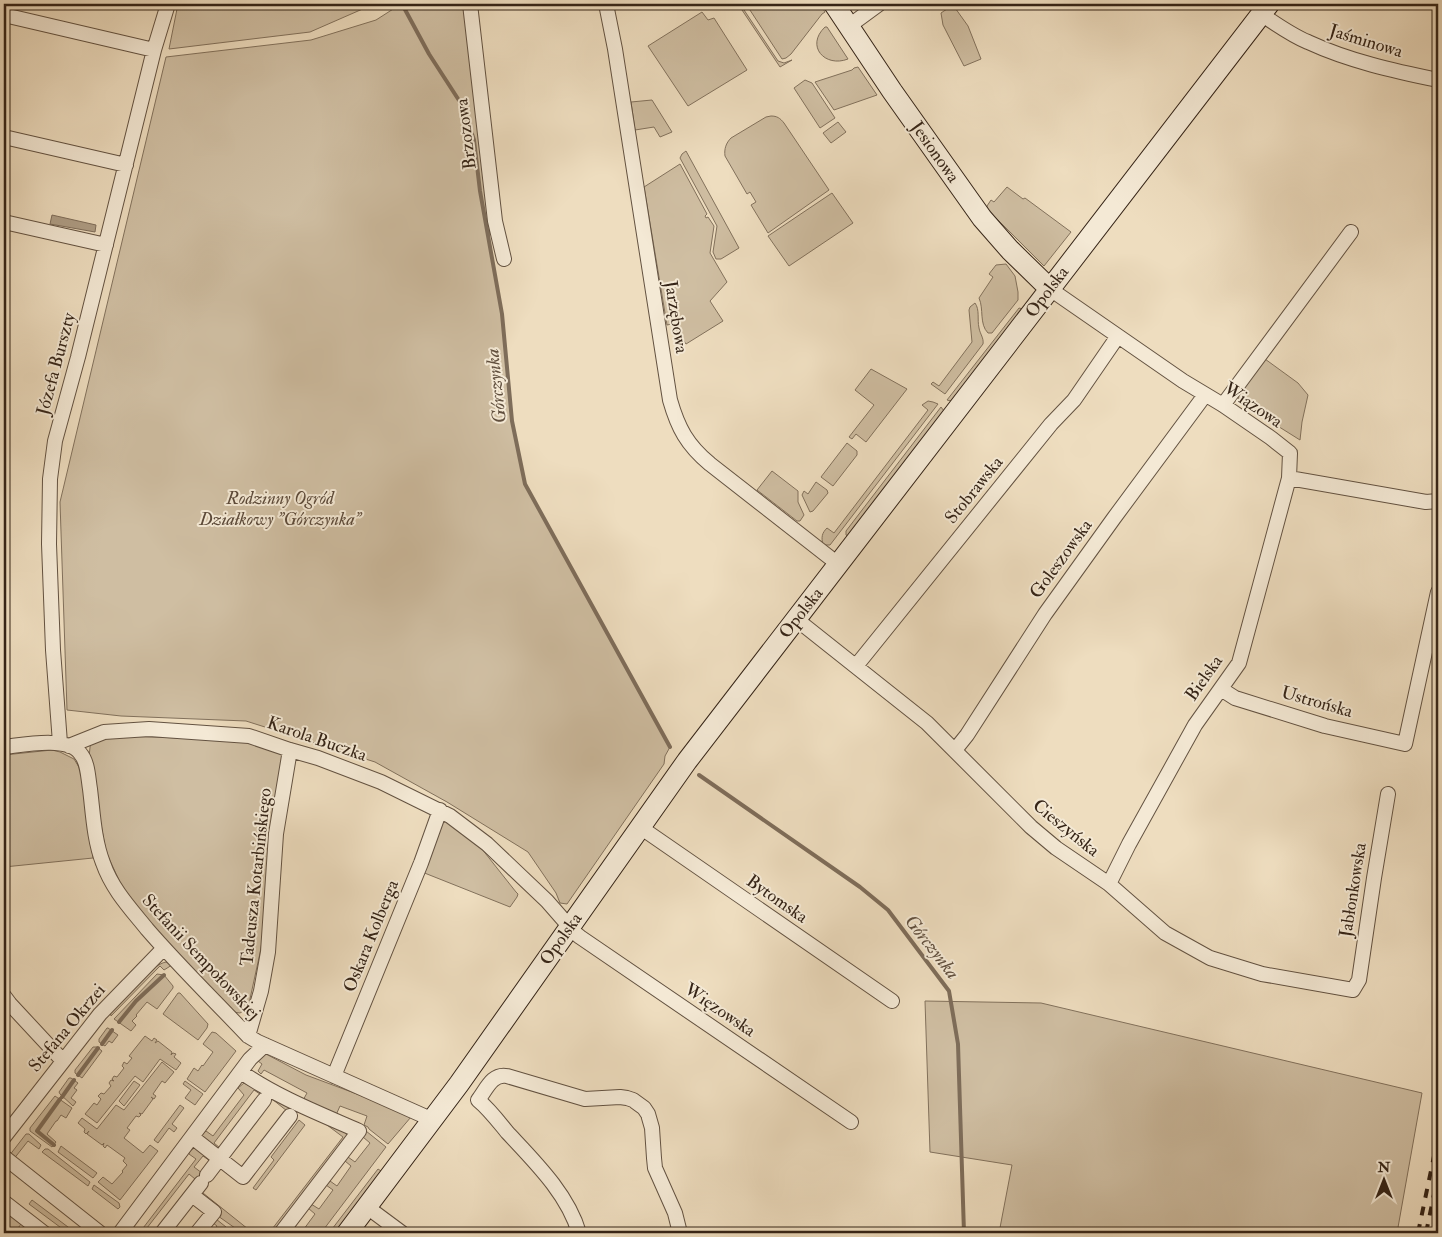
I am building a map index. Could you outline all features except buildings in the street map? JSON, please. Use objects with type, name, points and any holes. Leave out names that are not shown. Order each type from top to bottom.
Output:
[{"type":"street","name":"Józefa Burszty","points":[[64,744],[52,650],[49,544],[50,479],[56,441],[154,50],[168,4]]},
{"type":"street","name":"Brzozowa","points":[[470,4],[495,221],[504,259]]},
{"type":"street","name":"Jarzębowa","points":[[606,4],[615,49],[670,400],[675,418],[681,431],[697,453],[838,564]]},
{"type":"street","name":"Jesionowa","points":[[834,4],[892,91],[982,218],[1010,250],[1050,289]]},
{"type":"street","points":[[849,26],[878,4]]},
{"type":"street","name":"Opolska","points":[[347,1233],[433,1120],[687,761],[1267,6]]},
{"type":"street","name":"Jaśminowa","points":[[1267,6],[1306,42],[1339,55],[1400,72],[1438,80]]},
{"type":"street","points":[[4,15],[154,50]]},
{"type":"street","points":[[4,137],[126,165]]},
{"type":"street","points":[[4,222],[106,245]]},
{"type":"street","points":[[1222,405],[1351,232]]},
{"type":"street","name":"Wiązowa","points":[[1050,289],[1205,396],[1222,405],[1271,438],[1290,453],[1289,478]]},
{"type":"street","name":"Stobrawska","points":[[856,666],[1051,424],[1074,400],[1118,336]]},
{"type":"street","name":"Goleszowska","points":[[955,750],[967,735],[1045,614],[1205,396]]},
{"type":"street","points":[[1289,478],[1426,502],[1438,501]]},
{"type":"street","name":"Bielska","points":[[1109,884],[1133,836],[1195,725],[1239,663],[1289,478]]},
{"type":"street","name":"Ustrońska","points":[[1221,689],[1235,698],[1326,726],[1405,744],[1438,592]]},
{"type":"street","name":"Cieszyńska","points":[[796,619],[927,723],[1031,827],[1056,848],[1109,884],[1165,933],[1210,958],[1262,974],[1353,990]]},
{"type":"street","name":"Karola Buczka","points":[[4,747],[47,742],[64,744],[104,732],[149,729],[249,736],[318,758],[381,782],[440,810],[487,844],[570,927]]},
{"type":"street","name":"Stefanii Sempołowskiej","points":[[64,744],[80,752],[86,765],[98,848],[109,877],[123,900],[164,948],[248,1036],[433,1120]]},
{"type":"street","name":"Tadeusza Kotarbińskiego","points":[[248,1036],[261,991],[268,952],[276,834],[290,750]]},
{"type":"street","name":"Jabłonkowska","points":[[1353,990],[1359,980],[1388,794]]},
{"type":"street","name":"Oskara Kolberga","points":[[334,1076],[421,863],[440,810]]},
{"type":"street","name":"Bytomska","points":[[640,827],[892,1001]]},
{"type":"street","name":"Więzowska","points":[[570,927],[580,937],[851,1122]]},
{"type":"street","name":"Stefana Okrzei","points":[[4,1137],[100,1014],[164,948]]},
{"type":"street","points":[[4,996],[63,1061]]},
{"type":"street","points":[[120,1233],[250,1059],[265,1045]]},
{"type":"street","points":[[240,1072],[261,1086],[303,1107],[359,1131],[281,1233]]},
{"type":"street","points":[[579,1233],[563,1198],[538,1166],[478,1100],[496,1077],[503,1075],[585,1099],[620,1097],[633,1100],[644,1108],[651,1121],[655,1168],[675,1213],[680,1233]]},
{"type":"street","points":[[162,1233],[264,1100]]},
{"type":"street","points":[[192,1137],[243,1177],[290,1116]]},
{"type":"street","points":[[4,1157],[100,1233]]},
{"type":"street","points":[[192,1195],[214,1212],[197,1233]]},
{"type":"street","points":[[4,1202],[44,1233]]},
{"type":"street","points":[[367,1207],[402,1233]]},
{"type":"green space","points":[[178,4],[374,4],[310,32],[169,49]]},
{"type":"green space","name":"Rodzinny Ogród Działkowy \"Górczynka\"","points":[[401,4],[464,4],[490,219],[489,241],[502,314],[512,421],[525,484],[670,747],[665,756],[664,764],[567,904],[560,903],[556,893],[528,852],[447,802],[375,762],[246,721],[121,716],[67,710],[60,502],[166,57],[311,40],[376,20]]},
{"type":"green space","points":[[738,4],[740,4],[778,61],[784,63],[792,60],[780,67]]},
{"type":"green space","points":[[746,4],[820,4],[825,12],[791,54],[782,59]]},
{"type":"green space","points":[[953,5],[968,26],[981,59],[964,66],[943,25],[941,13]]},
{"type":"green space","points":[[702,12],[708,20],[714,18],[747,70],[688,106],[648,46]]},
{"type":"green space","points":[[827,27],[848,59],[832,60],[820,54],[817,48],[817,41],[819,34]]},
{"type":"green space","points":[[858,67],[877,95],[834,110],[815,82]]},
{"type":"green space","points":[[805,80],[812,83],[835,118],[820,128],[794,88]]},
{"type":"green space","points":[[652,100],[672,132],[660,137],[654,127],[635,130],[631,102]]},
{"type":"green space","points":[[775,116],[784,123],[829,190],[768,233],[751,205],[756,202],[750,192],[747,194],[725,156],[725,151],[731,138],[766,117]]},
{"type":"green space","points":[[838,122],[846,132],[831,143],[823,133]]},
{"type":"green space","points":[[686,151],[739,248],[721,259],[716,259],[713,252],[717,226],[680,158]]},
{"type":"green space","points":[[680,164],[707,214],[706,218],[708,217],[714,226],[710,253],[727,282],[710,301],[723,321],[686,344],[672,324],[667,325],[644,187]]},
{"type":"green space","points":[[1007,187],[1071,232],[1044,266],[987,209],[991,200],[994,202]]},
{"type":"green space","points":[[832,193],[853,223],[789,266],[768,236]]},
{"type":"green space","points":[[1006,264],[1015,276],[1018,300],[992,333],[988,333],[985,329],[979,298],[993,277],[989,274],[996,265]]},
{"type":"green space","points":[[975,303],[983,344],[945,394],[931,384],[933,382],[939,386],[972,342],[969,310]]},
{"type":"green space","points":[[1019,308],[1023,309],[951,401],[947,400]]},
{"type":"green space","points":[[1265,359],[1298,383],[1308,395],[1300,440],[1241,403],[1238,397]]},
{"type":"green space","points":[[871,369],[907,389],[866,442],[856,434],[852,439],[849,437],[874,405],[855,390]]},
{"type":"green space","points":[[928,401],[938,404],[830,545],[823,545],[822,537],[824,532],[827,528],[834,533],[928,410],[922,405]]},
{"type":"green space","points":[[941,407],[944,411],[849,537],[846,535],[846,531]]},
{"type":"green space","points":[[847,443],[857,451],[857,455],[833,486],[821,477]]},
{"type":"green space","points":[[772,471],[798,491],[798,502],[804,515],[800,521],[797,521],[757,490]]},
{"type":"green space","points":[[816,482],[827,490],[828,493],[810,512],[802,495],[804,491],[808,494]]},
{"type":"green space","points":[[121,736],[244,740],[295,759],[260,953],[248,1008],[240,1013],[233,1012],[168,944],[124,891],[106,852],[89,757],[91,738]]},
{"type":"green space","points":[[52,750],[74,759],[82,772],[93,858],[4,867],[4,755]]},
{"type":"green space","points":[[448,820],[474,839],[518,894],[510,907],[422,872],[441,824]]},
{"type":"green space","points":[[166,962],[172,965],[164,970],[160,966],[111,1016],[110,1011],[137,983],[153,969]]},
{"type":"green space","points":[[157,974],[164,975],[173,988],[157,1009],[147,1002],[132,1021],[136,1025],[131,1031],[114,1019]]},
{"type":"green space","points":[[178,993],[208,1024],[198,1040],[163,1014]]},
{"type":"green space","points":[[925,1001],[1041,1003],[1422,1093],[1397,1233],[999,1233],[1012,1165],[930,1152]]},
{"type":"green space","points":[[107,1028],[118,1035],[112,1043],[109,1041],[105,1046],[99,1042],[99,1039]]},
{"type":"green space","points":[[212,1032],[216,1033],[236,1051],[205,1092],[187,1079],[194,1068],[198,1071],[213,1052],[203,1044]]},
{"type":"green space","points":[[145,1036],[152,1041],[154,1038],[157,1040],[155,1043],[158,1041],[172,1052],[171,1055],[173,1053],[176,1054],[174,1057],[181,1063],[176,1070],[160,1059],[143,1082],[135,1076],[97,1123],[85,1114],[94,1103],[97,1105],[101,1099],[98,1096],[101,1093],[104,1094],[111,1086],[109,1083],[111,1080],[114,1081],[112,1079],[114,1076],[117,1077],[124,1068],[122,1066],[124,1062],[127,1064],[132,1058],[129,1056]]},
{"type":"green space","points":[[93,1047],[97,1047],[102,1051],[82,1078],[75,1073],[75,1070]]},
{"type":"green space","points":[[264,1053],[306,1075],[381,1103],[411,1117],[388,1144],[364,1125],[367,1116],[340,1106],[336,1115],[302,1102],[307,1093],[264,1070],[261,1074],[258,1071],[262,1064],[258,1061]]},
{"type":"green space","points":[[162,1062],[174,1072],[165,1083],[162,1081],[153,1094],[156,1096],[154,1099],[151,1097],[153,1099],[142,1114],[139,1113],[141,1115],[139,1117],[136,1116],[127,1128],[130,1130],[124,1138],[143,1153],[150,1145],[158,1151],[120,1200],[98,1182],[103,1177],[112,1184],[127,1165],[123,1161],[125,1158],[107,1145],[105,1148],[103,1146],[104,1143],[102,1145],[87,1134],[89,1131],[86,1134],[84,1132],[85,1129],[78,1123],[82,1118],[97,1129],[116,1105],[124,1110]]},
{"type":"green space","points":[[69,1078],[78,1083],[74,1088],[77,1090],[71,1098],[76,1102],[73,1106],[59,1092]]},
{"type":"green space","points":[[134,1081],[140,1085],[124,1106],[119,1101]]},
{"type":"green space","points":[[185,1081],[203,1094],[195,1105],[185,1098],[191,1090],[183,1084]]},
{"type":"green space","points":[[244,1083],[290,1107],[287,1111],[272,1099],[270,1101],[254,1090],[214,1143],[220,1148],[219,1151],[202,1139],[201,1135],[206,1131],[213,1136],[244,1095],[238,1088]]},
{"type":"green space","points":[[55,1096],[72,1108],[66,1118],[61,1115],[47,1134],[56,1142],[52,1147],[30,1131],[30,1128]]},
{"type":"green space","points":[[180,1105],[184,1108],[172,1124],[177,1128],[174,1132],[169,1128],[158,1143],[154,1140]]},
{"type":"green space","points":[[299,1120],[305,1125],[256,1190],[253,1188],[274,1160],[271,1157]]},
{"type":"green space","points":[[323,1122],[346,1133],[347,1137],[275,1233],[269,1233],[343,1137]]},
{"type":"green space","points":[[366,1131],[386,1147],[321,1233],[301,1233],[315,1214],[308,1208],[311,1204],[319,1209],[333,1190],[326,1183],[330,1181],[337,1186],[351,1166],[345,1159],[348,1157],[355,1162],[370,1143],[363,1137]]},
{"type":"green space","points":[[26,1134],[29,1134],[41,1145],[39,1149],[28,1141],[13,1160],[9,1156]]},
{"type":"green space","points":[[61,1146],[97,1173],[93,1178],[58,1152]]},
{"type":"green space","points":[[194,1148],[211,1160],[203,1156],[194,1167],[202,1173],[208,1182],[195,1179],[189,1174],[143,1233],[128,1233],[132,1227],[140,1232],[196,1159],[189,1154]]},
{"type":"green space","points":[[48,1149],[90,1182],[88,1186],[42,1152]]},
{"type":"green space","points":[[378,1169],[384,1173],[339,1233],[329,1233]]},
{"type":"green space","points":[[94,1185],[119,1203],[120,1207],[118,1209],[92,1189]]},
{"type":"green space","points":[[203,1193],[253,1233],[242,1233],[218,1216],[221,1212],[201,1196]]},
{"type":"green space","points":[[32,1200],[76,1233],[68,1233],[29,1204]]},
{"type":"green space","points":[[4,1209],[22,1223],[14,1233],[4,1233],[4,1222],[8,1216],[4,1213]]},
{"type":"green space","points":[[216,1219],[226,1227],[223,1233],[212,1233],[217,1226],[213,1223]]},
{"type":"shaded area","points":[[52,215],[96,225],[95,232],[50,224]]},
{"type":"waterway","name":"Górczynka","points":[[402,4],[429,54],[462,105],[474,140],[480,191],[502,314],[512,421],[525,484],[670,747]]},
{"type":"waterway","name":"Górczynka","points":[[699,775],[860,887],[888,910],[949,991],[958,1044],[964,1233]]},
{"type":"waterway","points":[[119,1022],[136,1001],[164,975]]},
{"type":"waterway","points":[[102,1044],[112,1030]]},
{"type":"waterway","points":[[78,1075],[98,1048]]},
{"type":"waterway","points":[[62,1097],[74,1080]]},
{"type":"waterway","points":[[54,1145],[37,1131],[60,1099]]},
{"type":"railway","points":[[1418,1233],[1438,1137]]},
{"type":"railway","points":[[1426,1233],[1438,1175]]}]
